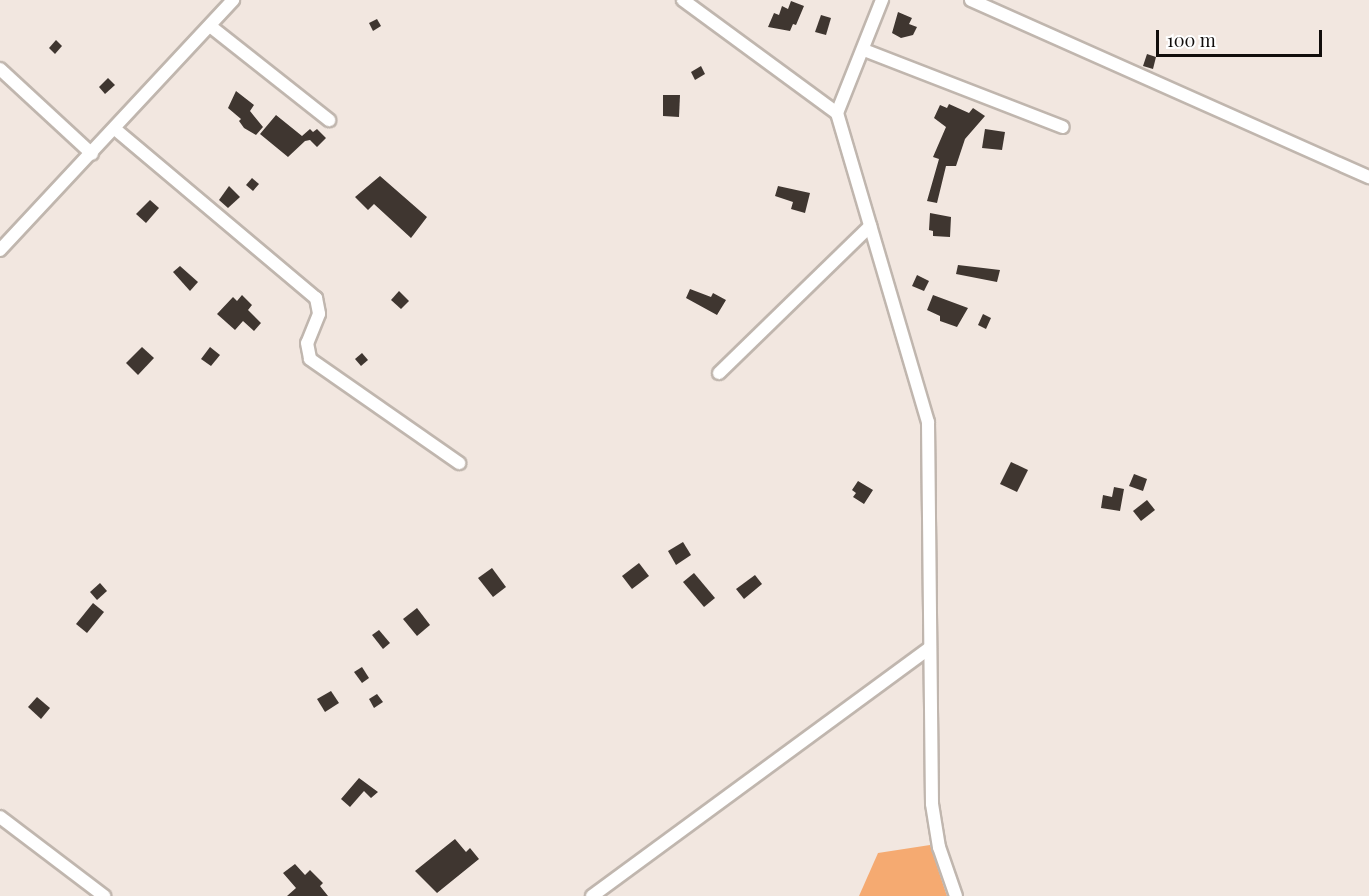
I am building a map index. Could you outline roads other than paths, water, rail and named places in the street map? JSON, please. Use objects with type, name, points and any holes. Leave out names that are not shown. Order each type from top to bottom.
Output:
[{"type":"street","points":[[0,250],[92,154],[233,0]]},
{"type":"street","points":[[683,0],[837,113],[928,422],[932,804],[939,847],[956,896]]},
{"type":"street","points":[[837,113],[882,0]]},
{"type":"street","points":[[971,0],[1369,177]]},
{"type":"street","points":[[210,26],[329,120]]},
{"type":"street","points":[[864,50],[1063,127]]},
{"type":"street","points":[[0,69],[92,154]]},
{"type":"street","points":[[115,129],[283,266],[316,298],[319,314],[307,343],[310,359],[459,463]]},
{"type":"street","points":[[719,374],[870,226]]},
{"type":"street","points":[[592,896],[930,648]]},
{"type":"street","points":[[0,817],[104,896]]}]
